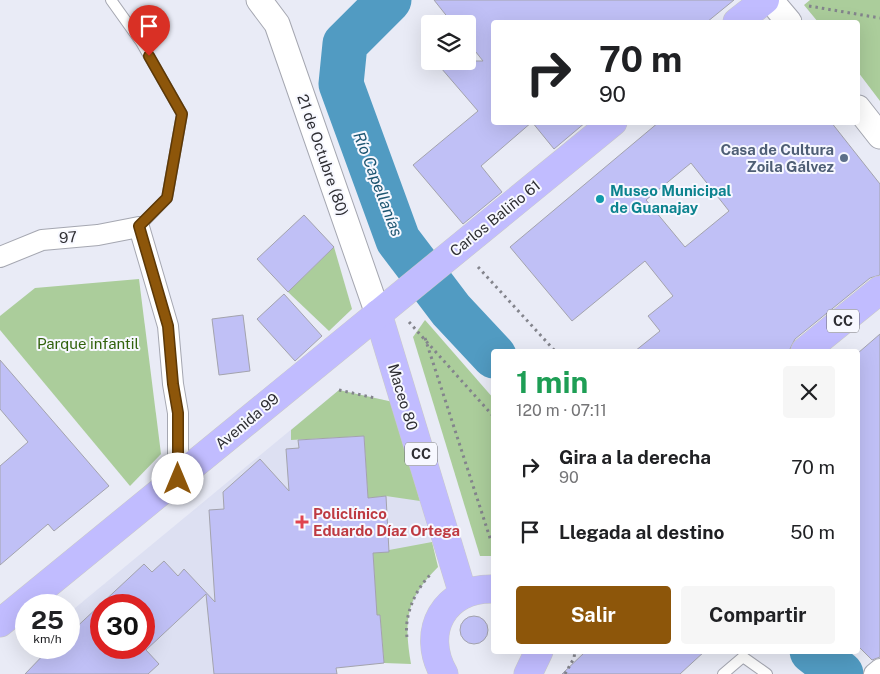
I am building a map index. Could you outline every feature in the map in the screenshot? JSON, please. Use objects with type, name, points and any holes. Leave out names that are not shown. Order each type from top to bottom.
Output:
[{"type":"main road","points":[[743,20],[781,7]]},
{"type":"main road","name":"Carlos Baliño 61","points":[[378,314],[609,125]]},
{"type":"main road","name":"CC","points":[[807,349],[880,290]]},
{"type":"main road","name":"Avenida 99","points":[[0,623],[378,314]]},
{"type":"main road","name":"Maceo 80","points":[[378,314],[464,594]]},
{"type":"main road","points":[[444,674],[435,654],[434,630],[440,615],[450,603],[464,594],[480,589],[491,590]]},
{"type":"main road","points":[[528,674],[538,654]]},
{"type":"street","name":"21 de Octubre (80)","points":[[259,0],[277,24],[378,314]]},
{"type":"street","points":[[860,111],[880,136]]},
{"type":"street","name":"97","points":[[0,257],[42,240],[98,235],[139,226]]},
{"type":"street","points":[[139,226],[168,326],[173,384],[178,413],[178,479]]},
{"type":"street","points":[[874,674],[880,669]]},
{"type":"lane","points":[[111,0],[141,42],[182,114],[167,198],[139,226]]},
{"type":"lane","points":[[723,674],[743,658],[767,674]]},
{"type":"path","points":[[781,7],[880,18]]},
{"type":"path","points":[[459,246],[552,349]]},
{"type":"path","points":[[491,414],[425,338],[491,541]]},
{"type":"path","points":[[339,390],[384,400]]},
{"type":"path","points":[[407,639],[408,612],[425,581],[432,574]]},
{"type":"path","points":[[565,674],[575,654]]},
{"type":"shaded area","name":"Policlínico Eduardo Díaz Ortega","points":[[339,390],[393,402],[438,567],[425,581],[408,612],[210,631],[214,674],[131,674],[115,659],[155,659],[155,594],[92,594]]},
{"type":"shaded area","name":"Policlínico Eduardo Díaz Ortega","points":[[90,596],[90,635],[80,624],[80,604]]},
{"type":"green space","points":[[810,0],[880,0],[880,101],[860,75],[860,20],[816,20],[804,5]]},
{"type":"green space","points":[[334,247],[352,309],[329,331],[288,292]]},
{"type":"green space","name":"Parque infantil","points":[[139,279],[161,454],[130,486],[0,330],[0,316],[35,288]]},
{"type":"green space","points":[[425,320],[491,396],[491,556],[480,556],[413,337]]},
{"type":"green space","points":[[339,390],[393,402],[420,501],[386,496],[368,498],[364,436],[291,440],[291,430]]},
{"type":"green space","points":[[432,542],[438,567],[419,590],[410,611],[408,635],[411,664],[384,663],[380,615],[372,615],[376,603],[373,553]]},
{"type":"building","points":[[434,0],[734,0],[709,20],[491,20],[491,125],[529,125],[481,166],[502,192],[463,224],[413,165],[478,111],[443,70],[476,70],[476,61],[483,61],[476,52],[476,15],[446,15]]},
{"type":"building","points":[[534,125],[582,125],[554,149]]},
{"type":"building","points":[[655,125],[833,125],[880,184],[880,275],[870,278],[795,339],[790,349],[638,349],[660,331],[648,316],[673,296],[645,261],[572,321],[510,247]],"holes":[[[691,163],[729,211],[685,247],[646,200]]]},
{"type":"building","points":[[304,215],[334,247],[288,292],[257,259]]},
{"type":"building","points":[[284,294],[322,336],[295,361],[257,319]]},
{"type":"building","points":[[243,315],[250,371],[219,375],[212,319]]},
{"type":"building","points":[[880,334],[880,657],[872,660],[860,648],[860,351]]},
{"type":"building","points":[[0,360],[109,486],[54,531],[48,524],[0,565],[0,466],[28,442],[0,409]]},
{"type":"building","points":[[364,436],[368,498],[386,496],[389,552],[373,553],[377,615],[380,615],[384,663],[336,668],[337,674],[214,674],[206,594],[155,642],[155,594],[112,594],[144,564],[152,572],[164,561],[178,576],[184,569],[215,602],[209,510],[224,509],[223,492],[260,459],[289,491],[286,449],[299,448],[298,440]]},
{"type":"building","points":[[90,614],[90,659],[154,659],[159,664],[148,674],[25,674],[39,659],[80,659],[80,624]]},
{"type":"building","points":[[474,616],[484,620],[488,630],[484,640],[474,644],[464,640],[460,630],[464,620]]},
{"type":"building","points":[[583,654],[702,654],[680,674],[562,674]]},
{"type":"waterway","name":"Río Capellanías","points":[[389,0],[345,44],[341,84],[398,240],[451,310],[491,353]]},
{"type":"waterway","name":"Río Capellanías","points":[[816,654],[841,674]]},
{"type":"place","name":"Casa de Cultura Zoila Gálvez","points":[[844,158]]},
{"type":"place","name":"Museo Municipal de Guanajay","points":[[600,199]]},
{"type":"place","name":"Policlínico Eduardo Díaz Ortega","points":[[302,522]]},
{"type":"route","points":[[149,56],[182,114],[167,198],[139,226],[168,326],[173,384],[178,413],[178,479]]}]
